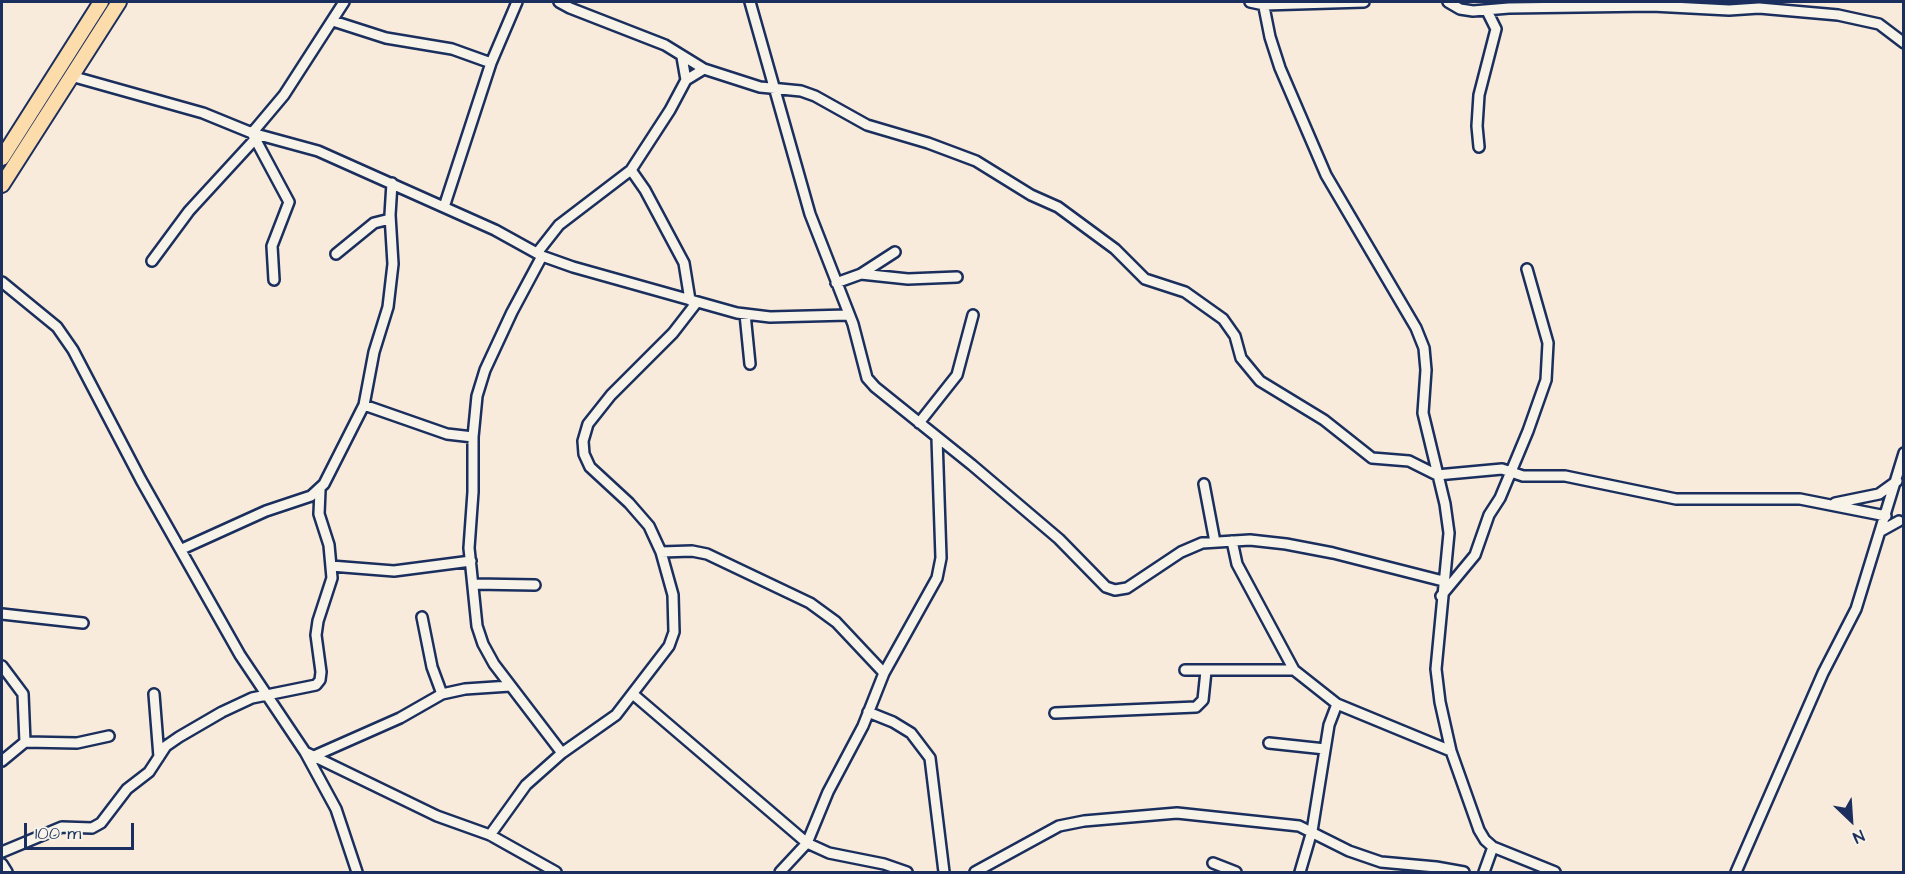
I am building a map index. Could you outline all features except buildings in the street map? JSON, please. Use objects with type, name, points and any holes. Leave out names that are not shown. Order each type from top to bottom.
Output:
[{"type":"highway","points":[[2,158],[101,2]]},
{"type":"highway","points":[[2,185],[119,2]]},
{"type":"street","points":[[152,261],[189,211],[255,136],[344,2]]},
{"type":"street","points":[[444,207],[491,63],[517,2]]},
{"type":"street","points":[[559,2],[664,45],[704,69],[775,90],[801,91],[815,96],[867,125],[976,161],[1031,195],[1058,207],[1115,249],[1145,279],[1185,292],[1223,319],[1235,336],[1241,358],[1260,381],[1324,420],[1372,458],[1408,461],[1437,475],[1502,469],[1537,477],[1564,476],[1676,499],[1772,497],[1832,503],[1901,521]]},
{"type":"street","points":[[750,2],[810,214],[853,324],[867,378],[1059,539],[1106,587],[1115,590],[1126,588],[1180,552],[1202,543],[1232,541],[1286,544],[1443,581]]},
{"type":"street","points":[[1250,2],[1364,2]]},
{"type":"street","points":[[1448,2],[1460,9],[1487,10],[1598,6],[1729,10],[1759,8],[1838,15],[1879,24],[1904,43]]},
{"type":"street","points":[[1264,3],[1270,37],[1280,69],[1326,176],[1416,328],[1424,348],[1426,370],[1423,413],[1449,533],[1441,596],[1436,669],[1440,702],[1451,750],[1479,830],[1493,847],[1555,873]]},
{"type":"street","points":[[1479,147],[1477,126],[1479,95],[1496,29],[1487,10]]},
{"type":"street","points":[[333,21],[386,38],[452,49],[491,63]]},
{"type":"street","points":[[682,57],[686,80]]},
{"type":"street","points":[[562,753],[494,664],[480,635],[471,561],[473,437],[477,396],[485,370],[539,255],[559,225],[631,170],[670,110],[686,80],[704,69]]},
{"type":"street","points":[[71,76],[203,113],[255,136],[318,151],[444,207],[539,255],[745,314],[807,318],[848,315]]},
{"type":"street","points":[[255,136],[288,202],[272,246],[274,280]]},
{"type":"street","points":[[490,836],[526,785],[562,753],[616,714],[634,695],[669,646],[674,632],[673,595],[661,552],[649,526],[629,503],[590,467],[584,454],[583,441],[588,424],[611,395],[673,333],[694,301],[684,263],[645,190],[631,170]]},
{"type":"street","points":[[2,852],[62,827],[92,828],[101,823],[128,789],[149,772],[166,746],[222,712],[264,694],[316,685],[320,680],[316,635],[332,578],[328,545],[321,527],[320,490],[364,405],[391,286],[392,183]]},
{"type":"street","points":[[336,254],[367,227],[390,219]]},
{"type":"street","points":[[836,283],[861,274],[895,252]]},
{"type":"street","points":[[1441,596],[1475,555],[1489,515],[1500,498],[1540,400],[1548,362],[1548,343],[1527,269]]},
{"type":"street","points":[[861,274],[908,279],[957,277]]},
{"type":"street","points":[[2,282],[57,327],[69,344],[141,480],[264,694],[310,754],[336,809],[357,873]]},
{"type":"street","points":[[745,314],[750,364]]},
{"type":"street","points":[[919,423],[957,375],[973,315]]},
{"type":"street","points":[[364,405],[447,434],[473,437]]},
{"type":"street","points":[[780,873],[807,843],[884,673],[940,567],[938,438]]},
{"type":"street","points":[[1736,873],[1823,673],[1856,609],[1898,480],[1904,453]]},
{"type":"street","points":[[1832,503],[1879,494],[1898,480]]},
{"type":"street","points":[[1203,484],[1215,542]]},
{"type":"street","points":[[182,549],[266,511],[311,496],[320,490]]},
{"type":"street","points":[[1881,531],[1901,521]]},
{"type":"street","points":[[1232,541],[1242,574],[1294,670],[1337,704],[1451,750]]},
{"type":"street","points":[[661,552],[692,551],[707,554],[810,603],[836,622],[884,673]]},
{"type":"street","points":[[331,566],[394,571],[471,561]]},
{"type":"street","points":[[474,584],[536,585]]},
{"type":"street","points":[[2,614],[12,613],[82,623]]},
{"type":"street","points":[[422,617],[432,667],[442,694]]},
{"type":"street","points":[[2,666],[23,694],[25,742]]},
{"type":"street","points":[[1185,670],[1294,670]]},
{"type":"street","points":[[1055,713],[1196,707],[1203,700],[1206,671]]},
{"type":"street","points":[[310,754],[400,718],[442,694],[510,686]]},
{"type":"street","points":[[154,694],[159,757]]},
{"type":"street","points":[[634,695],[807,843],[829,853],[884,864],[907,873]]},
{"type":"street","points":[[1300,873],[1312,831],[1329,725],[1337,704]]},
{"type":"street","points":[[868,712],[893,722],[910,734],[930,758],[944,873]]},
{"type":"street","points":[[2,761],[25,742],[77,743],[109,736]]},
{"type":"street","points":[[1269,743],[1325,749]]},
{"type":"street","points":[[310,754],[437,816],[490,836],[556,873]]},
{"type":"street","points":[[978,872],[1059,826],[1084,820],[1177,813],[1277,821],[1312,831],[1349,851],[1381,862],[1436,867],[1464,873]]},
{"type":"street","points":[[1484,873],[1493,847]]},
{"type":"street","points":[[1213,863],[1236,873]]},
{"type":"street","points":[[2,864],[7,873]]}]
